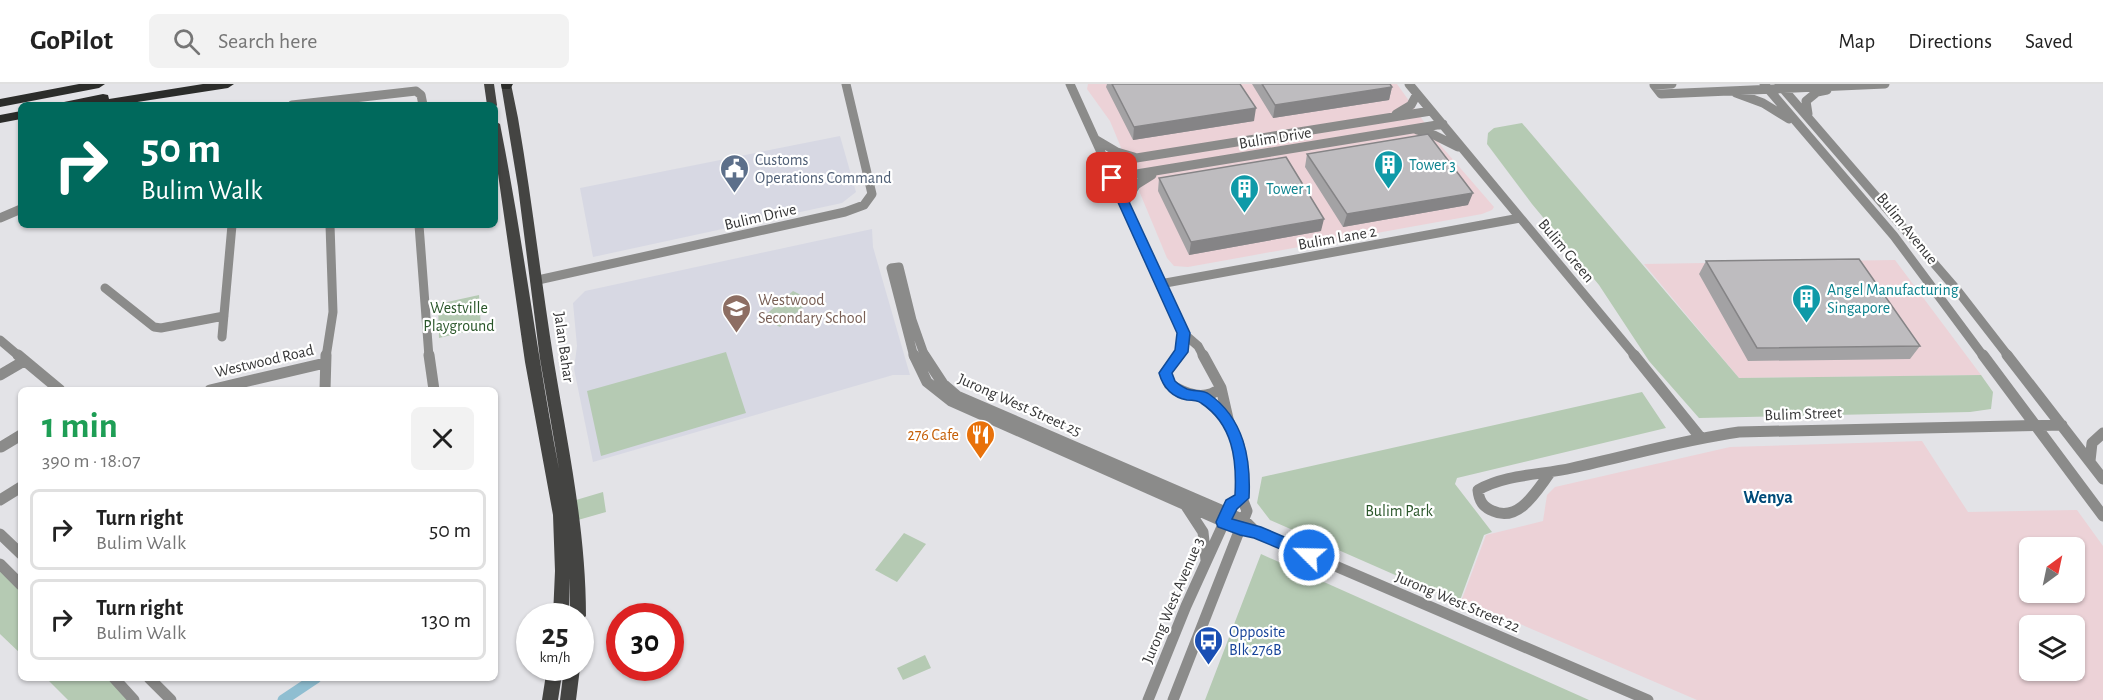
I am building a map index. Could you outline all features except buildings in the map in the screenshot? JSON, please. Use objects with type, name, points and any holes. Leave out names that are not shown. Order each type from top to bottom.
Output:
[{"type":"highway","points":[[0,103],[99,84]]},
{"type":"highway","points":[[84,102],[177,84]]},
{"type":"highway","points":[[112,102],[228,84]]},
{"type":"highway","points":[[0,119],[18,116]]},
{"type":"main road","points":[[489,84],[492,102]]},
{"type":"main road","name":"Jalan Bahar","points":[[506,85],[525,186],[548,361],[574,516],[578,603]]},
{"type":"main road","name":"Jalan Bahar","points":[[498,140],[508,193],[532,362],[560,515],[563,572],[562,603]]},
{"type":"main road","points":[[508,193],[518,195],[525,186]]},
{"type":"main road","points":[[550,700],[553,681]]},
{"type":"main road","points":[[568,700],[570,681]]},
{"type":"street","name":"Bulim Drive","points":[[537,277],[843,207],[860,201],[866,193],[841,84]]},
{"type":"street","name":"Bulim Drive","points":[[537,277],[845,212],[864,205],[872,194],[846,84]]},
{"type":"street","points":[[1070,84],[1184,333],[1198,346],[1221,388],[1229,423],[1239,445],[1242,461],[1242,498],[1247,511],[1173,700]]},
{"type":"street","name":"Bulim Green","points":[[1409,84],[1570,275],[1700,437]]},
{"type":"street","points":[[1672,84],[1654,86],[1661,94],[1728,91],[1766,86],[1885,84]]},
{"type":"street","name":"Bulim Avenue","points":[[1766,86],[1894,236],[2103,516]]},
{"type":"street","name":"Bulim Avenue","points":[[1780,86],[1957,290],[2103,479]]},
{"type":"street","points":[[1809,117],[1805,106],[1806,100],[1817,92],[1857,86]]},
{"type":"street","points":[[319,102],[416,91],[421,95],[422,102]]},
{"type":"street","points":[[1728,91],[1763,103],[1801,128]]},
{"type":"street","points":[[1387,118],[1404,111],[1416,99],[1417,94]]},
{"type":"street","name":"Bulim Drive","points":[[1105,163],[1431,111]]},
{"type":"street","name":"Bulim Drive","points":[[1112,178],[1443,124]]},
{"type":"street","points":[[1412,129],[1434,135],[1464,150]]},
{"type":"street","points":[[1095,139],[1117,152],[1137,158]]},
{"type":"street","points":[[1124,204],[1136,185],[1163,170]]},
{"type":"street","points":[[0,218],[18,210]]},
{"type":"street","name":"Bulim Lane 2","points":[[1160,284],[1520,218]]},
{"type":"street","points":[[222,337],[232,228]]},
{"type":"street","points":[[325,387],[325,363],[333,312],[330,228]]},
{"type":"street","points":[[419,228],[426,342],[434,387]]},
{"type":"street","name":"Jurong West Street 25","points":[[1226,518],[1184,504],[951,401],[941,394],[927,382],[916,363],[891,268],[899,267],[925,361],[945,388],[957,396],[1242,525]]},
{"type":"street","points":[[105,288],[154,327],[160,328],[224,316]]},
{"type":"street","points":[[1184,333],[1182,352],[1165,373],[1169,384],[1184,394],[1203,397],[1215,394],[1221,388]]},
{"type":"street","points":[[0,339],[56,387]]},
{"type":"street","points":[[0,375],[24,361]]},
{"type":"street","name":"Westwood Road","points":[[223,387],[325,363]]},
{"type":"street","points":[[1203,397],[1229,423]]},
{"type":"street","name":"Bulim Street","points":[[1550,473],[1523,507],[1513,514],[1498,516],[1484,507],[1478,498],[1478,490],[1488,483],[1550,473],[1700,437],[1739,432],[2062,425]]},
{"type":"street","points":[[2090,461],[2092,442],[2103,433]]},
{"type":"street","points":[[1,447],[18,437]]},
{"type":"street","points":[[0,500],[18,489]]},
{"type":"street","name":"Jurong West Avenue 3","points":[[1148,700],[1206,560],[1232,505],[1242,498]]},
{"type":"street","points":[[1184,504],[1194,515],[1203,532],[1206,560]]},
{"type":"street","name":"Jurong West Street 22","points":[[1242,525],[1648,700]]},
{"type":"street","points":[[0,534],[18,551]]},
{"type":"street","points":[[0,564],[18,582]]},
{"type":"street","points":[[117,681],[134,700]]},
{"type":"street","points":[[151,681],[171,700]]},
{"type":"shaded area","points":[[1088,84],[1397,84],[1442,147],[1494,207],[1482,214],[1188,267],[1174,266],[1167,258],[1110,121],[1087,89]]},
{"type":"shaded area","name":"Customs Operations Command","points":[[840,136],[856,192],[842,203],[593,257],[580,188]]},
{"type":"shaded area","name":"Westwood Secondary School","points":[[872,229],[873,247],[910,375],[893,375],[593,462],[574,369],[577,346],[573,303],[585,291]]},
{"type":"shaded area","points":[[1895,260],[1981,375],[1739,378],[1644,264]]},
{"type":"shaded area","points":[[1922,441],[1968,512],[2077,510],[2103,546],[2103,700],[1697,700],[1462,599],[1486,535],[1543,521],[1547,495],[1555,487],[1730,447]]},
{"type":"green space","points":[[1522,123],[1739,378],[1981,375],[1993,392],[1991,409],[1970,412],[1699,418],[1649,361],[1599,285],[1532,204],[1487,144],[1488,133],[1494,128]]},
{"type":"green space","points":[[793,291],[811,300],[780,327],[762,318]]},
{"type":"green space","name":"Westville Playground","points":[[479,295],[481,328],[439,338],[438,304]]},
{"type":"green space","points":[[726,352],[746,413],[601,456],[587,391]]},
{"type":"green space","name":"Bulim Park","points":[[1642,392],[1666,428],[1457,478],[1455,484],[1492,532],[1484,535],[1459,603],[1270,520],[1257,503],[1262,477]]},
{"type":"green space","points":[[603,492],[606,512],[578,520],[576,500]]},
{"type":"green space","points":[[904,533],[926,544],[897,582],[875,570]]},
{"type":"green space","points":[[1261,554],[1589,700],[1205,700]]},
{"type":"green space","points":[[0,566],[18,584],[18,651],[0,634]]},
{"type":"green space","points":[[925,655],[931,668],[903,680],[897,668]]},
{"type":"green space","points":[[49,681],[116,681],[136,700],[68,700]]},
{"type":"waterway","points":[[283,700],[312,681]]},
{"type":"place","name":"Tower 3","points":[[1388,190]]},
{"type":"place","name":"Customs Operations Command","points":[[734,194]]},
{"type":"place","name":"Tower 1","points":[[1245,214]]},
{"type":"place","name":"Angel Manufacturing Singapore","points":[[1806,324]]},
{"type":"place","name":"Westwood Secondary School","points":[[737,334]]},
{"type":"place","name":"276 Cafe","points":[[980,460]]},
{"type":"place","name":"Opposite Blk 276B","points":[[1208,666]]},
{"type":"district","name":"Wenya","points":[[1768,497]]},
{"type":"route","points":[[1112,178],[1184,333],[1182,352],[1172,361],[1165,373],[1169,384],[1184,394],[1203,397],[1218,410],[1229,423],[1239,445],[1243,469],[1242,498],[1232,505],[1224,522],[1240,529],[1256,532],[1309,555]]}]
